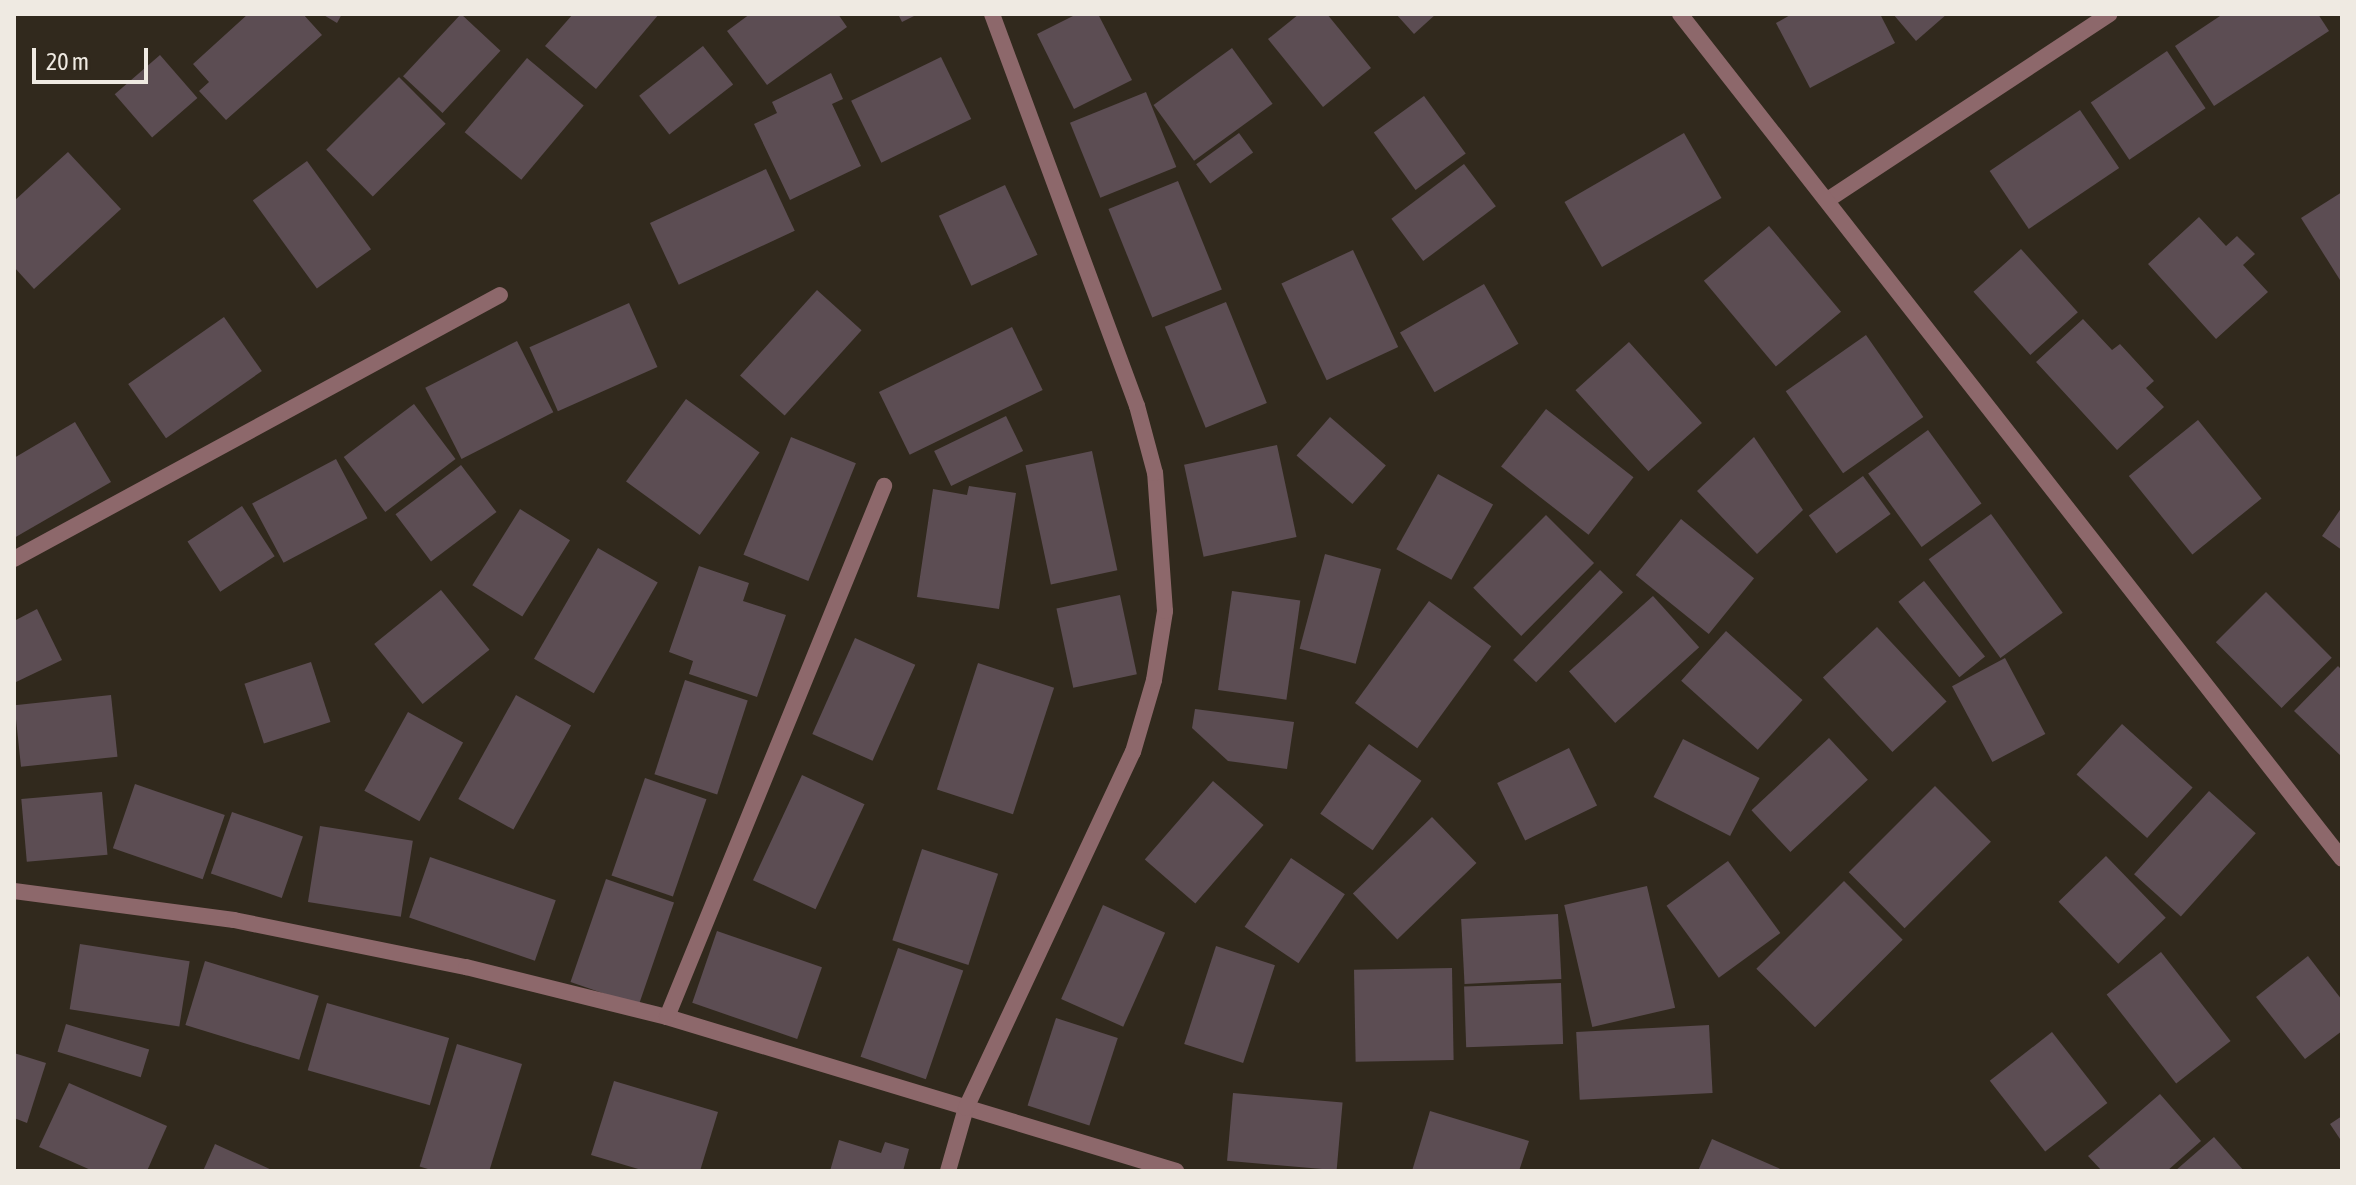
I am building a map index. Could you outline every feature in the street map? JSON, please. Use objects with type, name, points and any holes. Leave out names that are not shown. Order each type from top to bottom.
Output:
[{"type":"street","points":[[948,1171],[966,1108],[1133,752],[1154,680],[1165,611],[1155,473],[1137,406],[992,14]]},
{"type":"street","points":[[1680,14],[1829,199],[2342,859]]},
{"type":"street","points":[[1829,199],[2110,14]]},
{"type":"street","points":[[14,559],[500,295]]},
{"type":"street","points":[[667,1017],[884,486]]},
{"type":"street","points":[[14,891],[234,920],[466,967],[667,1017],[1176,1171]]},
{"type":"building","points":[[248,14],[303,14],[322,35],[226,120],[199,91],[209,82],[193,64]]},
{"type":"building","points":[[322,14],[342,14],[337,23]]},
{"type":"building","points":[[461,14],[500,51],[443,113],[403,76]]},
{"type":"building","points":[[573,14],[659,14],[596,89],[545,46]]},
{"type":"building","points":[[750,14],[838,14],[847,27],[767,85],[727,31]]},
{"type":"building","points":[[898,14],[918,14],[902,22]]},
{"type":"building","points":[[1077,14],[1098,14],[1132,80],[1074,109],[1037,34]]},
{"type":"building","points":[[1299,14],[1327,14],[1371,68],[1323,107],[1268,39]]},
{"type":"building","points":[[1396,14],[1436,14],[1414,34]]},
{"type":"building","points":[[1792,14],[1880,14],[1895,43],[1810,88],[1776,23]]},
{"type":"building","points":[[1893,14],[1947,14],[1916,41]]},
{"type":"building","points":[[2223,14],[2318,14],[2329,31],[2214,106],[2175,46]]},
{"type":"building","points":[[703,46],[733,85],[669,134],[639,96]]},
{"type":"building","points":[[1232,48],[1273,104],[1194,161],[1154,105]]},
{"type":"building","points":[[2167,51],[2206,108],[2129,160],[2091,102]]},
{"type":"building","points":[[160,55],[197,98],[152,137],[115,94]]},
{"type":"building","points":[[941,57],[971,119],[881,163],[851,101]]},
{"type":"building","points":[[527,58],[584,106],[521,180],[465,132]]},
{"type":"building","points":[[831,73],[843,99],[832,104],[861,166],[790,200],[754,124],[777,113],[772,102]]},
{"type":"building","points":[[399,77],[446,124],[373,197],[326,150]]},
{"type":"building","points":[[1146,92],[1176,167],[1100,198],[1070,123]]},
{"type":"building","points":[[1424,96],[1466,153],[1416,190],[1374,132]]},
{"type":"building","points":[[2080,110],[2119,168],[2029,229],[1990,171]]},
{"type":"building","points":[[1239,133],[1253,152],[1210,184],[1196,164]]},
{"type":"building","points":[[1684,133],[1722,198],[1602,267],[1564,202]]},
{"type":"building","points":[[68,152],[121,209],[34,289],[14,267],[14,201]]},
{"type":"building","points":[[307,161],[371,249],[317,289],[253,200]]},
{"type":"building","points":[[1464,164],[1496,206],[1423,261],[1391,219]]},
{"type":"building","points":[[766,169],[795,231],[679,285],[650,223]]},
{"type":"building","points":[[1178,181],[1222,289],[1152,318],[1108,209]]},
{"type":"building","points":[[1005,185],[1038,255],[971,286],[939,216]]},
{"type":"building","points":[[2342,192],[2342,279],[2340,280],[2301,218]]},
{"type":"building","points":[[2199,217],[2226,246],[2237,236],[2255,254],[2243,265],[2268,292],[2216,339],[2148,264]]},
{"type":"building","points":[[1769,226],[1841,312],[1776,366],[1704,281]]},
{"type":"building","points":[[2021,249],[2078,312],[2030,355],[1973,292]]},
{"type":"building","points":[[1353,250],[1398,347],[1327,380],[1281,283]]},
{"type":"building","points":[[1484,284],[1518,344],[1434,392],[1400,332]]},
{"type":"building","points":[[817,290],[862,330],[785,416],[740,375]]},
{"type":"building","points":[[1226,302],[1267,403],[1206,428],[1165,327]]},
{"type":"building","points":[[629,303],[657,367],[558,411],[529,347]]},
{"type":"building","points":[[224,317],[262,371],[166,438],[128,384]]},
{"type":"building","points":[[2083,319],[2112,350],[2120,344],[2154,381],[2146,388],[2164,407],[2117,450],[2036,362]]},
{"type":"building","points":[[1012,327],[1043,390],[910,455],[879,392]]},
{"type":"building","points":[[1866,335],[1923,417],[1843,473],[1786,391]]},
{"type":"building","points":[[517,341],[553,412],[462,459],[425,388]]},
{"type":"building","points":[[1629,342],[1702,423],[1648,471],[1575,390]]},
{"type":"building","points":[[686,399],[760,452],[700,535],[626,482]]},
{"type":"building","points":[[414,404],[456,459],[385,512],[344,457]]},
{"type":"building","points":[[1546,409],[1633,477],[1589,535],[1501,467]]},
{"type":"building","points":[[1006,416],[1023,451],[951,486],[934,451]]},
{"type":"building","points":[[1330,417],[1386,466],[1352,504],[1297,455]]},
{"type":"building","points":[[2198,420],[2262,498],[2192,555],[2129,476]]},
{"type":"building","points":[[75,422],[111,482],[14,538],[14,458]]},
{"type":"building","points":[[1928,430],[1981,504],[1922,547],[1868,473]]},
{"type":"building","points":[[791,437],[856,463],[808,581],[743,555]]},
{"type":"building","points":[[1754,437],[1803,510],[1757,554],[1697,491]]},
{"type":"building","points":[[1277,445],[1297,537],[1204,557],[1184,465]]},
{"type":"building","points":[[1092,451],[1117,570],[1051,584],[1025,465]]},
{"type":"building","points":[[336,459],[367,518],[284,563],[252,504]]},
{"type":"building","points":[[461,465],[497,512],[431,561],[396,514]]},
{"type":"building","points":[[1438,474],[1493,505],[1451,580],[1396,549]]},
{"type":"building","points":[[1863,476],[1891,514],[1836,553],[1809,515]]},
{"type":"building","points":[[969,486],[1016,493],[999,609],[917,597],[933,489],[967,495]]},
{"type":"building","points":[[242,506],[275,556],[220,592],[187,541]]},
{"type":"building","points":[[2342,507],[2342,550],[2322,536]]},
{"type":"building","points":[[520,509],[570,540],[522,617],[472,585]]},
{"type":"building","points":[[1991,514],[2063,613],[2000,658],[1929,559]]},
{"type":"building","points":[[1546,515],[1594,563],[1521,636],[1473,588]]},
{"type":"building","points":[[1681,519],[1754,578],[1709,634],[1636,575]]},
{"type":"building","points":[[598,548],[658,582],[594,693],[534,659]]},
{"type":"building","points":[[1325,554],[1381,569],[1356,664],[1300,649]]},
{"type":"building","points":[[699,566],[749,583],[743,601],[786,615],[757,697],[689,674],[693,661],[669,652]]},
{"type":"building","points":[[1600,570],[1623,592],[1536,682],[1513,660]]},
{"type":"building","points":[[1924,581],[1985,656],[1959,677],[1898,602]]},
{"type":"building","points":[[441,590],[489,650],[423,704],[374,644]]},
{"type":"building","points":[[1232,591],[1300,601],[1286,700],[1218,690]]},
{"type":"building","points":[[2266,592],[2332,658],[2282,708],[2216,642]]},
{"type":"building","points":[[1120,595],[1137,674],[1073,688],[1056,609]]},
{"type":"building","points":[[1653,596],[1699,647],[1615,723],[1569,672]]},
{"type":"building","points":[[1429,601],[1491,646],[1417,748],[1355,703]]},
{"type":"building","points":[[37,609],[62,660],[14,683],[14,621]]},
{"type":"building","points":[[1877,627],[1947,702],[1892,752],[1823,677]]},
{"type":"building","points":[[1726,631],[1803,700],[1758,750],[1681,681]]},
{"type":"building","points":[[855,638],[915,665],[873,761],[812,734]]},
{"type":"building","points":[[2005,658],[2045,734],[1992,762],[1952,686]]},
{"type":"building","points":[[311,662],[330,722],[264,744],[244,684]]},
{"type":"building","points":[[978,663],[1054,688],[1013,814],[937,789]]},
{"type":"building","points":[[2338,666],[2342,670],[2342,757],[2294,711]]},
{"type":"building","points":[[685,680],[748,700],[717,795],[654,774]]},
{"type":"building","points":[[111,695],[117,757],[21,767],[15,705]]},
{"type":"building","points":[[516,695],[571,726],[513,830],[458,799]]},
{"type":"building","points":[[1195,709],[1294,722],[1287,769],[1228,761],[1192,728]]},
{"type":"building","points":[[408,712],[463,743],[419,821],[364,791]]},
{"type":"building","points":[[2122,724],[2193,788],[2147,838],[2076,775]]},
{"type":"building","points":[[1829,738],[1868,780],[1790,852],[1751,810]]},
{"type":"building","points":[[1683,739],[1760,778],[1730,836],[1653,797]]},
{"type":"building","points":[[1369,744],[1421,781],[1373,850],[1320,814]]},
{"type":"building","points":[[1569,748],[1597,806],[1525,841],[1497,783]]},
{"type":"building","points":[[802,775],[865,804],[816,909],[753,880]]},
{"type":"building","points":[[645,778],[706,799],[673,897],[611,875]]},
{"type":"building","points":[[1213,781],[1264,825],[1195,903],[1145,859]]},
{"type":"building","points":[[135,784],[225,815],[203,879],[113,848]]},
{"type":"building","points":[[1935,786],[1991,842],[1905,928],[1849,872]]},
{"type":"building","points":[[2209,791],[2256,833],[2181,916],[2134,874]]},
{"type":"building","points":[[102,792],[107,855],[27,862],[21,799]]},
{"type":"building","points":[[232,812],[303,836],[282,898],[211,873]]},
{"type":"building","points":[[1432,817],[1476,863],[1397,939],[1353,893]]},
{"type":"building","points":[[320,826],[413,841],[401,917],[308,902]]},
{"type":"building","points":[[922,849],[998,874],[968,965],[892,940]]},
{"type":"building","points":[[2106,856],[2166,918],[2118,964],[2059,902]]},
{"type":"building","points":[[430,857],[556,900],[535,961],[409,918]]},
{"type":"building","points":[[1291,858],[1345,894],[1298,963],[1245,927]]},
{"type":"building","points":[[1728,861],[1780,933],[1719,978],[1667,906]]},
{"type":"building","points":[[606,879],[674,902],[639,1006],[571,982]]},
{"type":"building","points":[[1844,881],[1903,940],[1815,1027],[1756,969]]},
{"type":"building","points":[[1647,886],[1675,1008],[1592,1027],[1564,905]]},
{"type":"building","points":[[1103,905],[1165,933],[1123,1027],[1061,999]]},
{"type":"building","points":[[1558,914],[1561,979],[1465,984],[1461,919]]},
{"type":"building","points":[[717,931],[822,967],[797,1039],[692,1003]]},
{"type":"building","points":[[80,944],[190,961],[179,1027],[70,1009]]},
{"type":"building","points":[[1216,946],[1275,965],[1243,1063],[1184,1044]]},
{"type":"building","points":[[898,948],[963,970],[926,1079],[861,1057]]},
{"type":"building","points":[[2161,952],[2231,1041],[2176,1084],[2107,994]]},
{"type":"building","points":[[2308,956],[2342,1000],[2342,1031],[2305,1059],[2256,997]]},
{"type":"building","points":[[205,961],[319,996],[299,1060],[185,1025]]},
{"type":"building","points":[[1452,968],[1454,1060],[1356,1062],[1354,970]]},
{"type":"building","points":[[1561,983],[1563,1044],[1466,1047],[1464,986]]},
{"type":"building","points":[[327,1003],[449,1038],[430,1105],[308,1070]]},
{"type":"building","points":[[1056,1018],[1118,1038],[1089,1126],[1028,1105]]},
{"type":"building","points":[[66,1024],[149,1049],[141,1077],[58,1052]]},
{"type":"building","points":[[1709,1025],[1713,1093],[1580,1100],[1576,1032]]},
{"type":"building","points":[[2052,1032],[2107,1103],[2045,1152],[1990,1081]]},
{"type":"building","points":[[457,1044],[522,1064],[489,1171],[435,1171],[420,1166]]},
{"type":"building","points":[[14,1053],[46,1063],[27,1123],[14,1118]]},
{"type":"building","points":[[614,1081],[718,1112],[700,1171],[645,1171],[591,1155]]},
{"type":"building","points":[[69,1083],[167,1126],[147,1171],[93,1171],[39,1147]]},
{"type":"building","points":[[1233,1093],[1343,1103],[1337,1170],[1227,1161]]},
{"type":"building","points":[[2160,1094],[2201,1141],[2167,1171],[2102,1171],[2088,1156]]},
{"type":"building","points":[[1430,1111],[1529,1141],[1519,1171],[1412,1171]]},
{"type":"building","points":[[2342,1116],[2342,1142],[2330,1124]]},
{"type":"building","points":[[2214,1137],[2244,1171],[2175,1171]]},
{"type":"building","points":[[1712,1139],[1785,1171],[1698,1171]]},
{"type":"building","points":[[839,1140],[881,1153],[885,1142],[909,1149],[903,1171],[830,1171]]},
{"type":"building","points":[[215,1144],[274,1171],[203,1171]]}]
